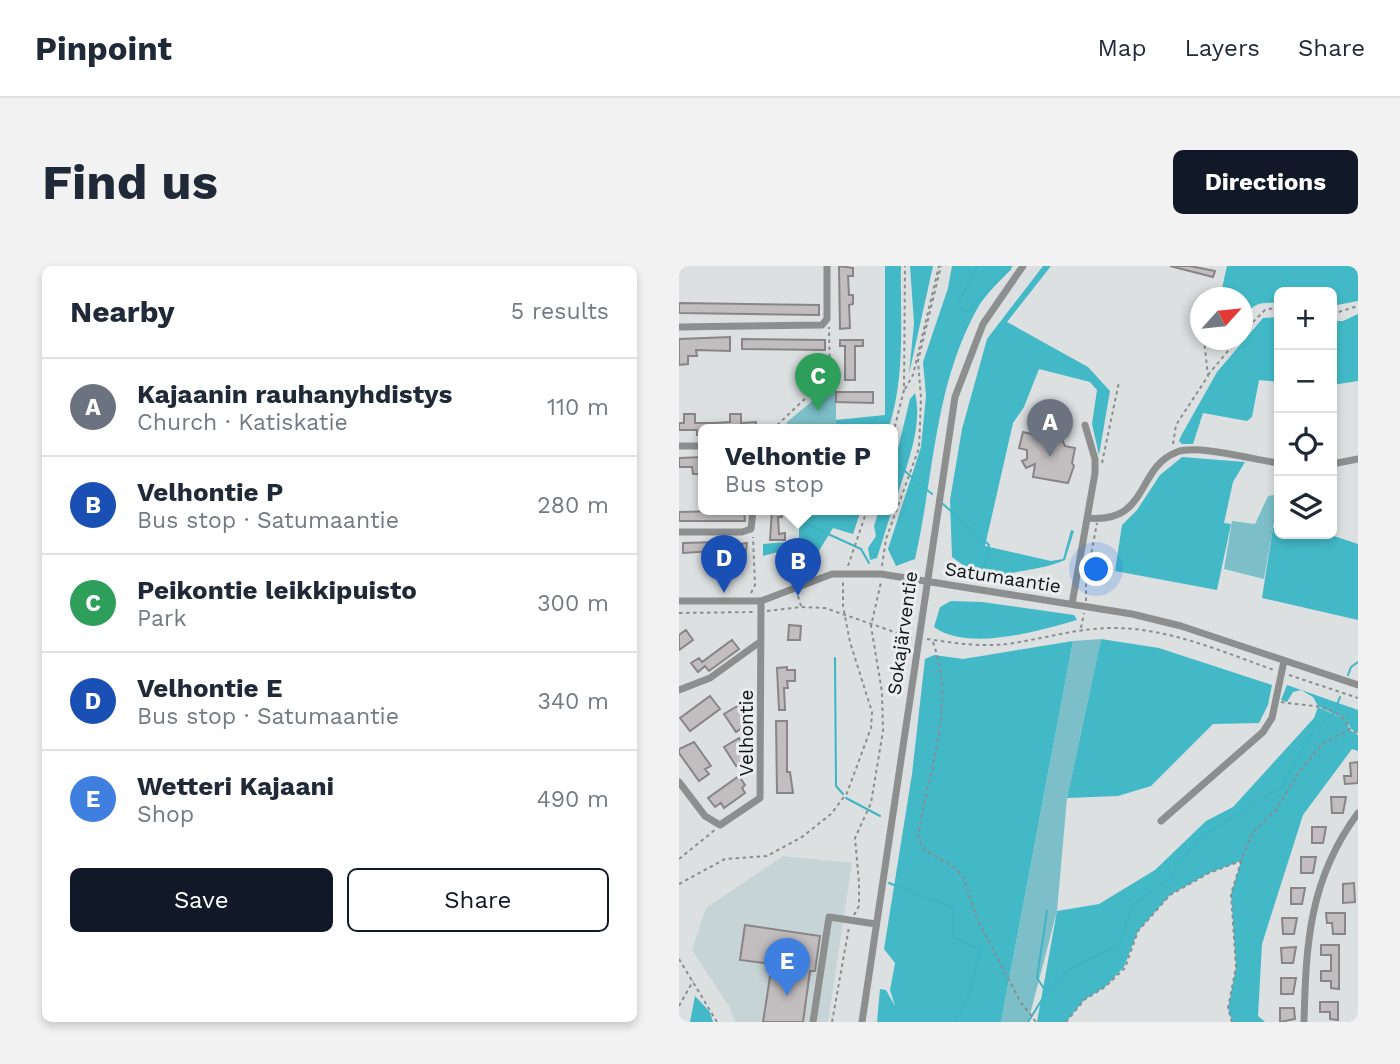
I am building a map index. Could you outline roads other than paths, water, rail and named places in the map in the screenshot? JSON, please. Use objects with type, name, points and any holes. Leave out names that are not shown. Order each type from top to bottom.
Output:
[{"type":"street","points":[[679,327],[821,325],[827,319],[827,266]]},
{"type":"street","name":"Sokajärventie","points":[[862,1022],[955,397],[983,324],[1023,266]]},
{"type":"street","points":[[1072,604],[1095,473],[1095,459],[1085,425]]},
{"type":"street","points":[[679,446],[698,446]]},
{"type":"street","points":[[1087,518],[1111,518],[1128,510],[1162,462],[1175,452],[1199,449],[1274,462]]},
{"type":"street","points":[[1337,463],[1358,460]]},
{"type":"street","points":[[679,532],[742,532],[751,529],[752,515]]},
{"type":"street","name":"Satumaantie","points":[[679,601],[761,601],[831,570],[881,574],[1072,604],[1181,626],[1358,685]]},
{"type":"street","name":"Velhontie","points":[[679,782],[705,816],[720,825],[755,803],[761,793],[761,601]]},
{"type":"street","points":[[679,690],[710,678],[757,644]]},
{"type":"street","points":[[1161,821],[1263,732],[1272,718],[1284,661]]},
{"type":"street","points":[[1304,1022],[1306,941],[1310,923],[1332,855],[1358,813]]},
{"type":"street","points":[[813,1022],[829,917],[876,924]]},
{"type":"waterway","points":[[978,266],[957,305],[967,312],[1010,269]]},
{"type":"waterway","points":[[898,465],[932,494]]},
{"type":"waterway","points":[[943,504],[989,545],[982,581]]},
{"type":"waterway","points":[[804,515],[804,523],[861,549],[869,563]]},
{"type":"waterway","points":[[835,658],[836,786],[843,794]]},
{"type":"waterway","points":[[1348,675],[1351,667],[1358,662]]},
{"type":"waterway","points":[[1028,1022],[1048,990],[1068,970],[1113,948],[1121,939],[1133,905],[1168,879],[1199,838],[1282,787],[1314,728],[1334,713],[1340,697]]},
{"type":"waterway","points":[[846,798],[880,816]]},
{"type":"waterway","points":[[889,883],[953,908],[953,938],[980,949],[969,994],[956,1022]]},
{"type":"waterway","points":[[1045,990],[1037,978],[1047,911]]},
{"type":"place","name":"Peikontie leikkipuisto","points":[[818,411]]},
{"type":"place","name":"Kajaanin rauhanyhdistys","points":[[1050,457]]},
{"type":"place","name":"Velhontie E","points":[[724,593]]},
{"type":"place","name":"Velhontie P","points":[[798,596]]},
{"type":"place","name":"Wetteri Kajaani","points":[[787,996]]}]
